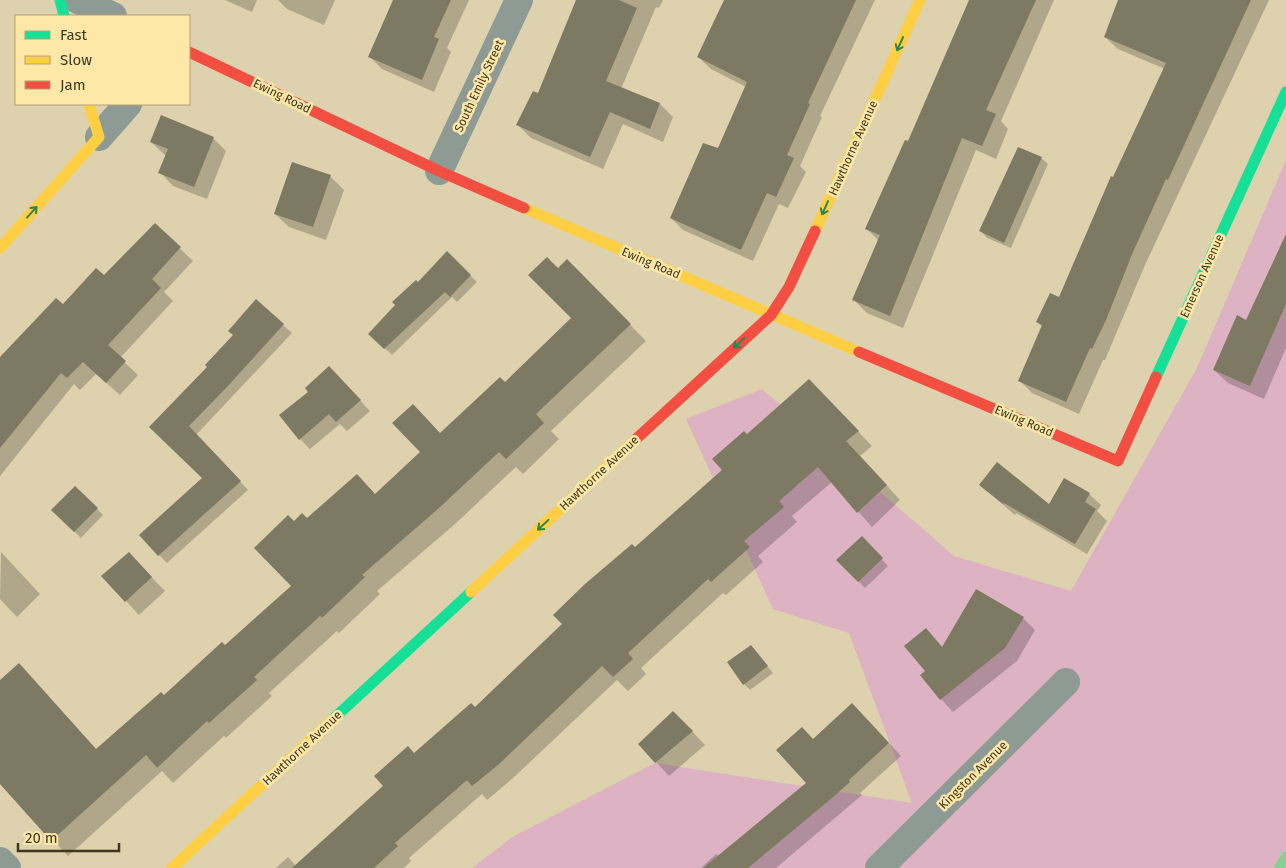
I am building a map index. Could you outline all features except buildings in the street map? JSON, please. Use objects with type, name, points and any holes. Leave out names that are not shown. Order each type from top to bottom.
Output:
[{"type":"street","points":[[60,0],[64,15]]},
{"type":"street","points":[[78,0],[111,15]]},
{"type":"street","name":"South Emily Street","points":[[438,171],[519,0]]},
{"type":"street","name":"Hawthorne Avenue","points":[[172,868],[771,315],[789,288],[920,0]]},
{"type":"street","name":"Ewing Road","points":[[190,52],[438,171],[771,315],[1118,461]]},
{"type":"street","name":"Emerson Avenue","points":[[1118,461],[1286,92]]},
{"type":"street","points":[[89,105],[99,137]]},
{"type":"street","points":[[0,248],[127,105]]},
{"type":"street","name":"Kingston Avenue","points":[[879,868],[1066,682]]},
{"type":"street","points":[[0,860],[7,868]]},
{"type":"shaded area","points":[[1286,160],[1286,868],[472,868],[514,836],[655,763],[912,803],[849,633],[773,609],[686,419],[762,389],[954,556],[1071,591],[1197,368]]},
{"type":"waterway","points":[[1279,868],[1286,857]]},
{"type":"traffic: fast","points":[[60,0],[64,15]]},
{"type":"traffic: fast","points":[[1156,377],[1286,92]]},
{"type":"traffic: fast","points":[[332,720],[471,592]]},
{"type":"traffic: slow","points":[[815,231],[920,0]]},
{"type":"traffic: slow","points":[[0,248],[99,137],[89,105]]},
{"type":"traffic: slow","points":[[524,208],[859,352]]},
{"type":"traffic: slow","points":[[471,592],[635,440]]},
{"type":"traffic: slow","points":[[172,868],[332,720]]},
{"type":"traffic: jam","points":[[190,52],[439,171],[524,208]]},
{"type":"traffic: jam","points":[[635,440],[771,315],[789,287],[815,231]]},
{"type":"traffic: jam","points":[[859,352],[1118,461],[1156,377]]}]
